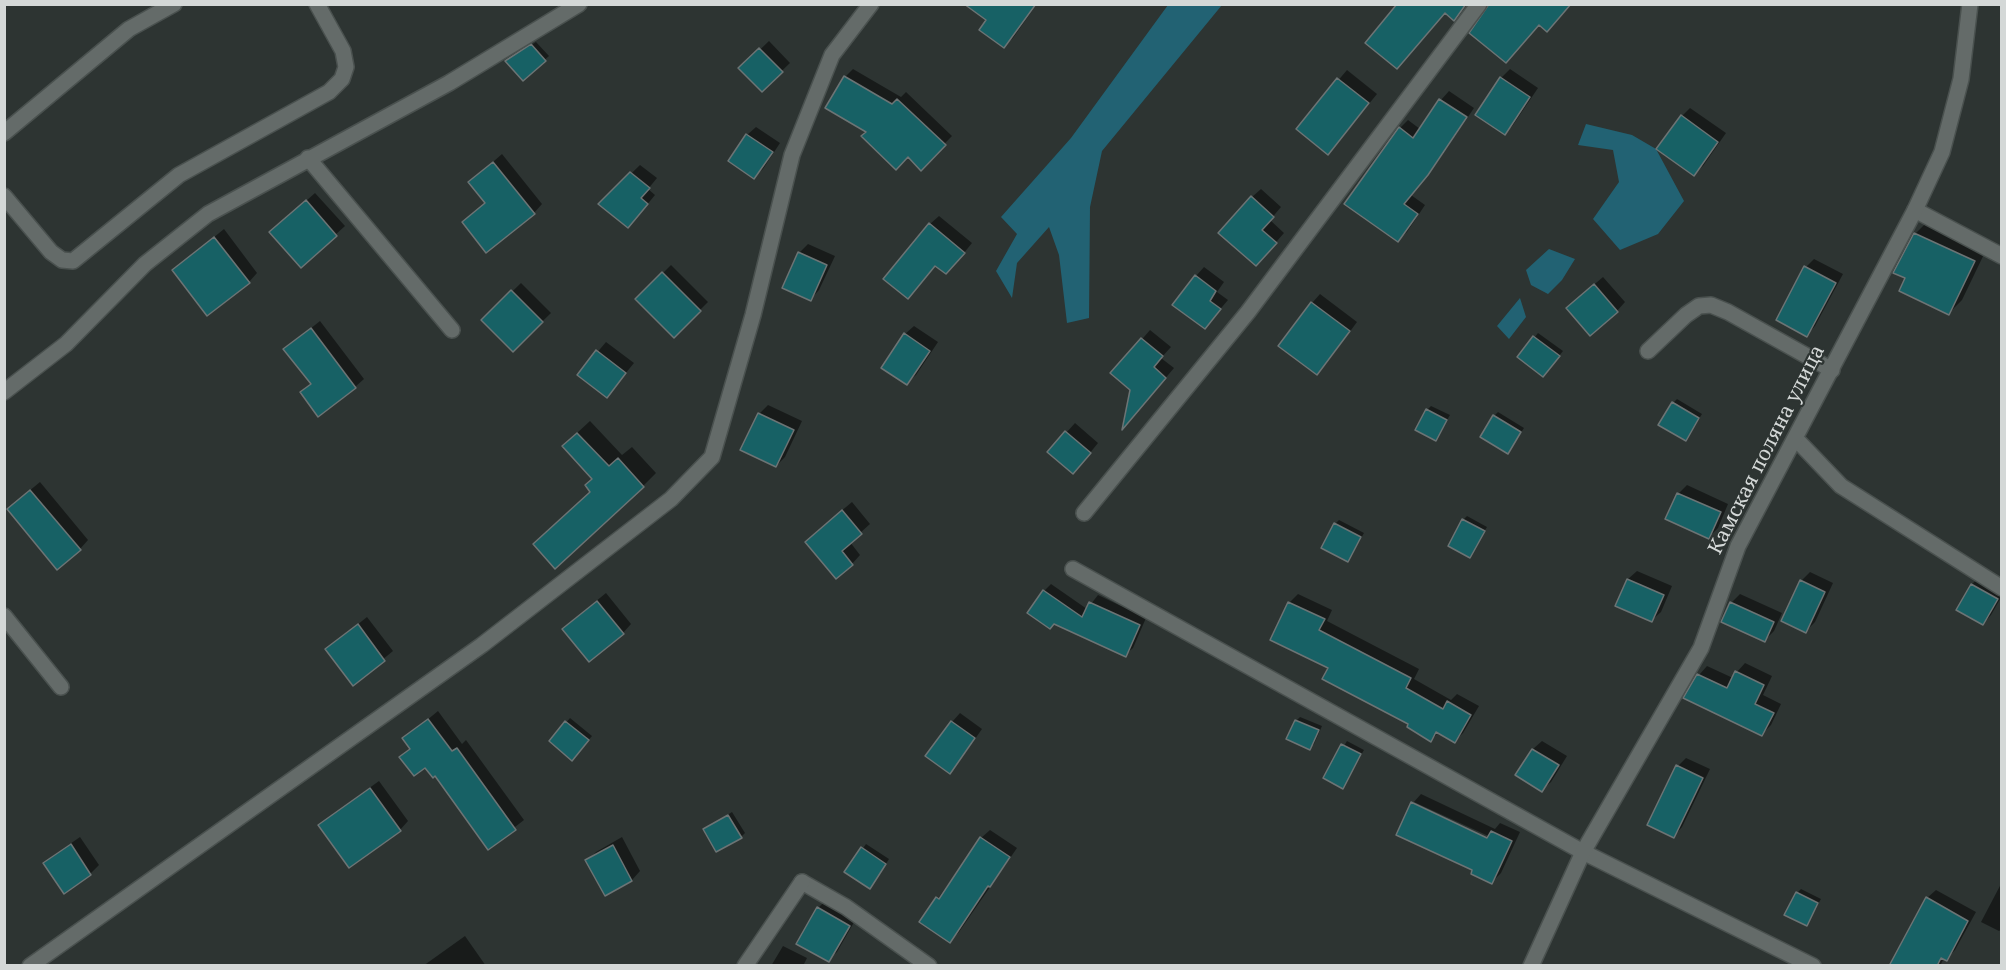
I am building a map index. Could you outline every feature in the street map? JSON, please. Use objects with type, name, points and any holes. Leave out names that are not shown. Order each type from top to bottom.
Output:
[{"type":"street","points":[[4,133],[129,29],[174,4]]},
{"type":"street","points":[[4,196],[51,252],[62,260],[73,261],[178,175],[329,92],[342,79],[346,67],[343,51],[317,4]]},
{"type":"street","points":[[4,392],[66,344],[145,264],[208,214],[449,83],[579,4]]},
{"type":"street","points":[[30,966],[482,645],[671,499],[712,457],[753,315],[792,154],[832,56],[871,4]]},
{"type":"street","points":[[1084,513],[1248,312],[1479,4]]},
{"type":"street","name":"Камская поляна улица","points":[[1531,966],[1583,852],[1701,648],[1738,546],[1915,210],[1942,152],[1961,79],[1970,4]]},
{"type":"street","points":[[308,158],[452,330]]},
{"type":"street","points":[[1915,210],[2001,256]]},
{"type":"street","points":[[1648,351],[1686,315],[1699,306],[1711,305],[1728,312],[1832,370]]},
{"type":"street","points":[[1796,439],[1841,486],[2001,588]]},
{"type":"street","points":[[1073,569],[1583,852],[1813,966]]},
{"type":"street","points":[[4,616],[61,687]]},
{"type":"street","points":[[746,966],[802,882],[846,907],[929,966]]},
{"type":"water","points":[[1168,5],[1222,5],[1102,151],[1090,207],[1089,318],[1067,323],[1059,255],[1049,227],[1017,263],[1012,298],[996,271],[1017,234],[1001,217],[1071,138]]},
{"type":"water","points":[[1586,124],[1632,135],[1656,149],[1684,201],[1658,234],[1620,250],[1593,219],[1619,182],[1613,150],[1578,145]]},
{"type":"water","points":[[1549,249],[1575,259],[1562,280],[1548,294],[1531,285],[1526,270]]},
{"type":"water","points":[[1520,298],[1526,317],[1509,339],[1497,326]]},
{"type":"building","points":[[964,4],[1036,4],[1004,48],[979,30],[986,20]]},
{"type":"building","points":[[1397,4],[1466,4],[1454,21],[1445,13],[1397,69],[1365,43]]},
{"type":"building","points":[[1489,4],[1571,4],[1547,32],[1539,25],[1506,63],[1469,33]]},
{"type":"building","points":[[531,44],[546,61],[523,81],[505,61]]},
{"type":"building","points":[[759,48],[783,72],[762,92],[738,68]]},
{"type":"building","points":[[844,76],[892,104],[897,99],[946,145],[921,171],[908,157],[896,170],[861,136],[866,132],[825,108]]},
{"type":"building","points":[[1500,77],[1530,97],[1505,135],[1475,115]]},
{"type":"building","points":[[1337,78],[1369,103],[1328,155],[1296,129]]},
{"type":"building","points":[[1439,99],[1467,117],[1428,175],[1404,204],[1418,214],[1398,242],[1344,204],[1399,127],[1413,138]]},
{"type":"building","points":[[1681,115],[1718,142],[1694,176],[1656,149]]},
{"type":"building","points":[[746,134],[773,152],[754,179],[728,161]]},
{"type":"building","points":[[493,162],[535,214],[486,253],[462,222],[485,203],[468,182]]},
{"type":"building","points":[[630,172],[650,188],[641,198],[648,204],[628,228],[598,204]]},
{"type":"building","points":[[1251,196],[1274,217],[1262,230],[1277,243],[1256,266],[1218,233]]},
{"type":"building","points":[[306,200],[337,236],[301,268],[269,232]]},
{"type":"building","points":[[929,223],[965,253],[946,274],[935,266],[908,299],[883,279]]},
{"type":"building","points":[[1914,233],[1975,261],[1949,315],[1899,291],[1905,278],[1893,273]]},
{"type":"building","points":[[214,237],[250,283],[207,316],[172,270]]},
{"type":"building","points":[[798,252],[827,265],[811,301],[782,288]]},
{"type":"building","points":[[1804,266],[1836,283],[1807,337],[1776,320]]},
{"type":"building","points":[[662,272],[701,311],[674,338],[635,299]]},
{"type":"building","points":[[1195,275],[1216,291],[1210,301],[1221,309],[1205,329],[1172,305]]},
{"type":"building","points":[[1594,284],[1618,312],[1590,336],[1566,308]]},
{"type":"building","points":[[511,290],[543,322],[513,352],[481,320]]},
{"type":"building","points":[[1311,302],[1350,331],[1317,375],[1278,346]]},
{"type":"building","points":[[311,328],[356,388],[318,417],[300,392],[311,384],[283,349]]},
{"type":"building","points":[[904,333],[930,351],[907,385],[881,368]]},
{"type":"building","points":[[1533,336],[1560,356],[1543,377],[1517,357]]},
{"type":"building","points":[[1141,338],[1163,356],[1154,367],[1166,378],[1122,430],[1130,390],[1110,373]]},
{"type":"building","points":[[596,350],[626,373],[607,398],[577,375]]},
{"type":"building","points":[[1672,402],[1699,418],[1686,441],[1658,425]]},
{"type":"building","points":[[1426,409],[1447,420],[1436,441],[1415,430]]},
{"type":"building","points":[[758,413],[794,430],[776,467],[740,450]]},
{"type":"building","points":[[1493,415],[1521,432],[1508,454],[1480,437]]},
{"type":"building","points":[[1065,431],[1091,453],[1073,474],[1047,452]]},
{"type":"building","points":[[577,433],[609,466],[618,458],[644,487],[555,569],[533,544],[590,492],[585,485],[592,479],[562,446]]},
{"type":"building","points":[[30,490],[81,550],[57,570],[7,509]]},
{"type":"building","points":[[1677,493],[1721,512],[1709,539],[1665,519]]},
{"type":"building","points":[[842,510],[862,534],[842,551],[853,565],[836,579],[805,542]]},
{"type":"building","points":[[1462,519],[1485,531],[1470,558],[1448,546]]},
{"type":"building","points":[[1334,523],[1361,537],[1348,562],[1321,548]]},
{"type":"building","points":[[1627,579],[1664,595],[1652,622],[1615,606]]},
{"type":"building","points":[[1800,580],[1825,592],[1806,633],[1781,621]]},
{"type":"building","points":[[1971,584],[1998,599],[1983,625],[1956,610]]},
{"type":"building","points":[[1043,590],[1082,617],[1089,602],[1140,625],[1126,657],[1054,624],[1050,629],[1027,613]]},
{"type":"building","points":[[597,601],[624,634],[589,662],[562,629]]},
{"type":"building","points":[[1288,602],[1325,619],[1319,630],[1411,678],[1406,688],[1443,709],[1447,701],[1471,715],[1455,743],[1436,732],[1431,742],[1407,727],[1408,724],[1322,679],[1328,668],[1270,640]]},
{"type":"building","points":[[1730,602],[1774,622],[1765,642],[1721,622]]},
{"type":"building","points":[[358,624],[385,661],[353,686],[325,649]]},
{"type":"building","points":[[1735,671],[1764,685],[1755,704],[1774,713],[1762,736],[1683,698],[1697,674],[1727,688]]},
{"type":"building","points":[[428,719],[452,751],[457,748],[516,830],[488,850],[435,776],[433,778],[425,768],[414,776],[399,757],[410,749],[402,738]]},
{"type":"building","points":[[1295,720],[1319,730],[1310,750],[1286,739]]},
{"type":"building","points":[[565,721],[589,740],[572,761],[549,741]]},
{"type":"building","points":[[951,721],[975,738],[950,774],[925,756]]},
{"type":"building","points":[[1341,744],[1361,754],[1343,789],[1323,778]]},
{"type":"building","points":[[1532,749],[1559,765],[1542,792],[1515,775]]},
{"type":"building","points":[[1676,765],[1703,778],[1674,838],[1647,825]]},
{"type":"building","points":[[370,788],[401,831],[349,868],[318,825]]},
{"type":"building","points":[[1411,802],[1487,838],[1491,831],[1512,841],[1492,884],[1471,874],[1472,870],[1396,835]]},
{"type":"building","points":[[728,815],[742,838],[716,852],[703,829]]},
{"type":"building","points":[[980,837],[1010,857],[950,943],[919,922],[936,897],[939,899]]},
{"type":"building","points":[[71,844],[91,875],[64,894],[43,863]]},
{"type":"building","points":[[613,845],[632,881],[605,896],[585,860]]},
{"type":"building","points":[[861,847],[886,864],[870,889],[844,872]]},
{"type":"building","points":[[1796,892],[1818,903],[1807,926],[1784,915]]},
{"type":"building","points":[[1926,897],[1968,921],[1947,961],[1941,958],[1937,966],[1889,966]]},
{"type":"building","points":[[817,907],[850,926],[829,962],[796,944]]}]
